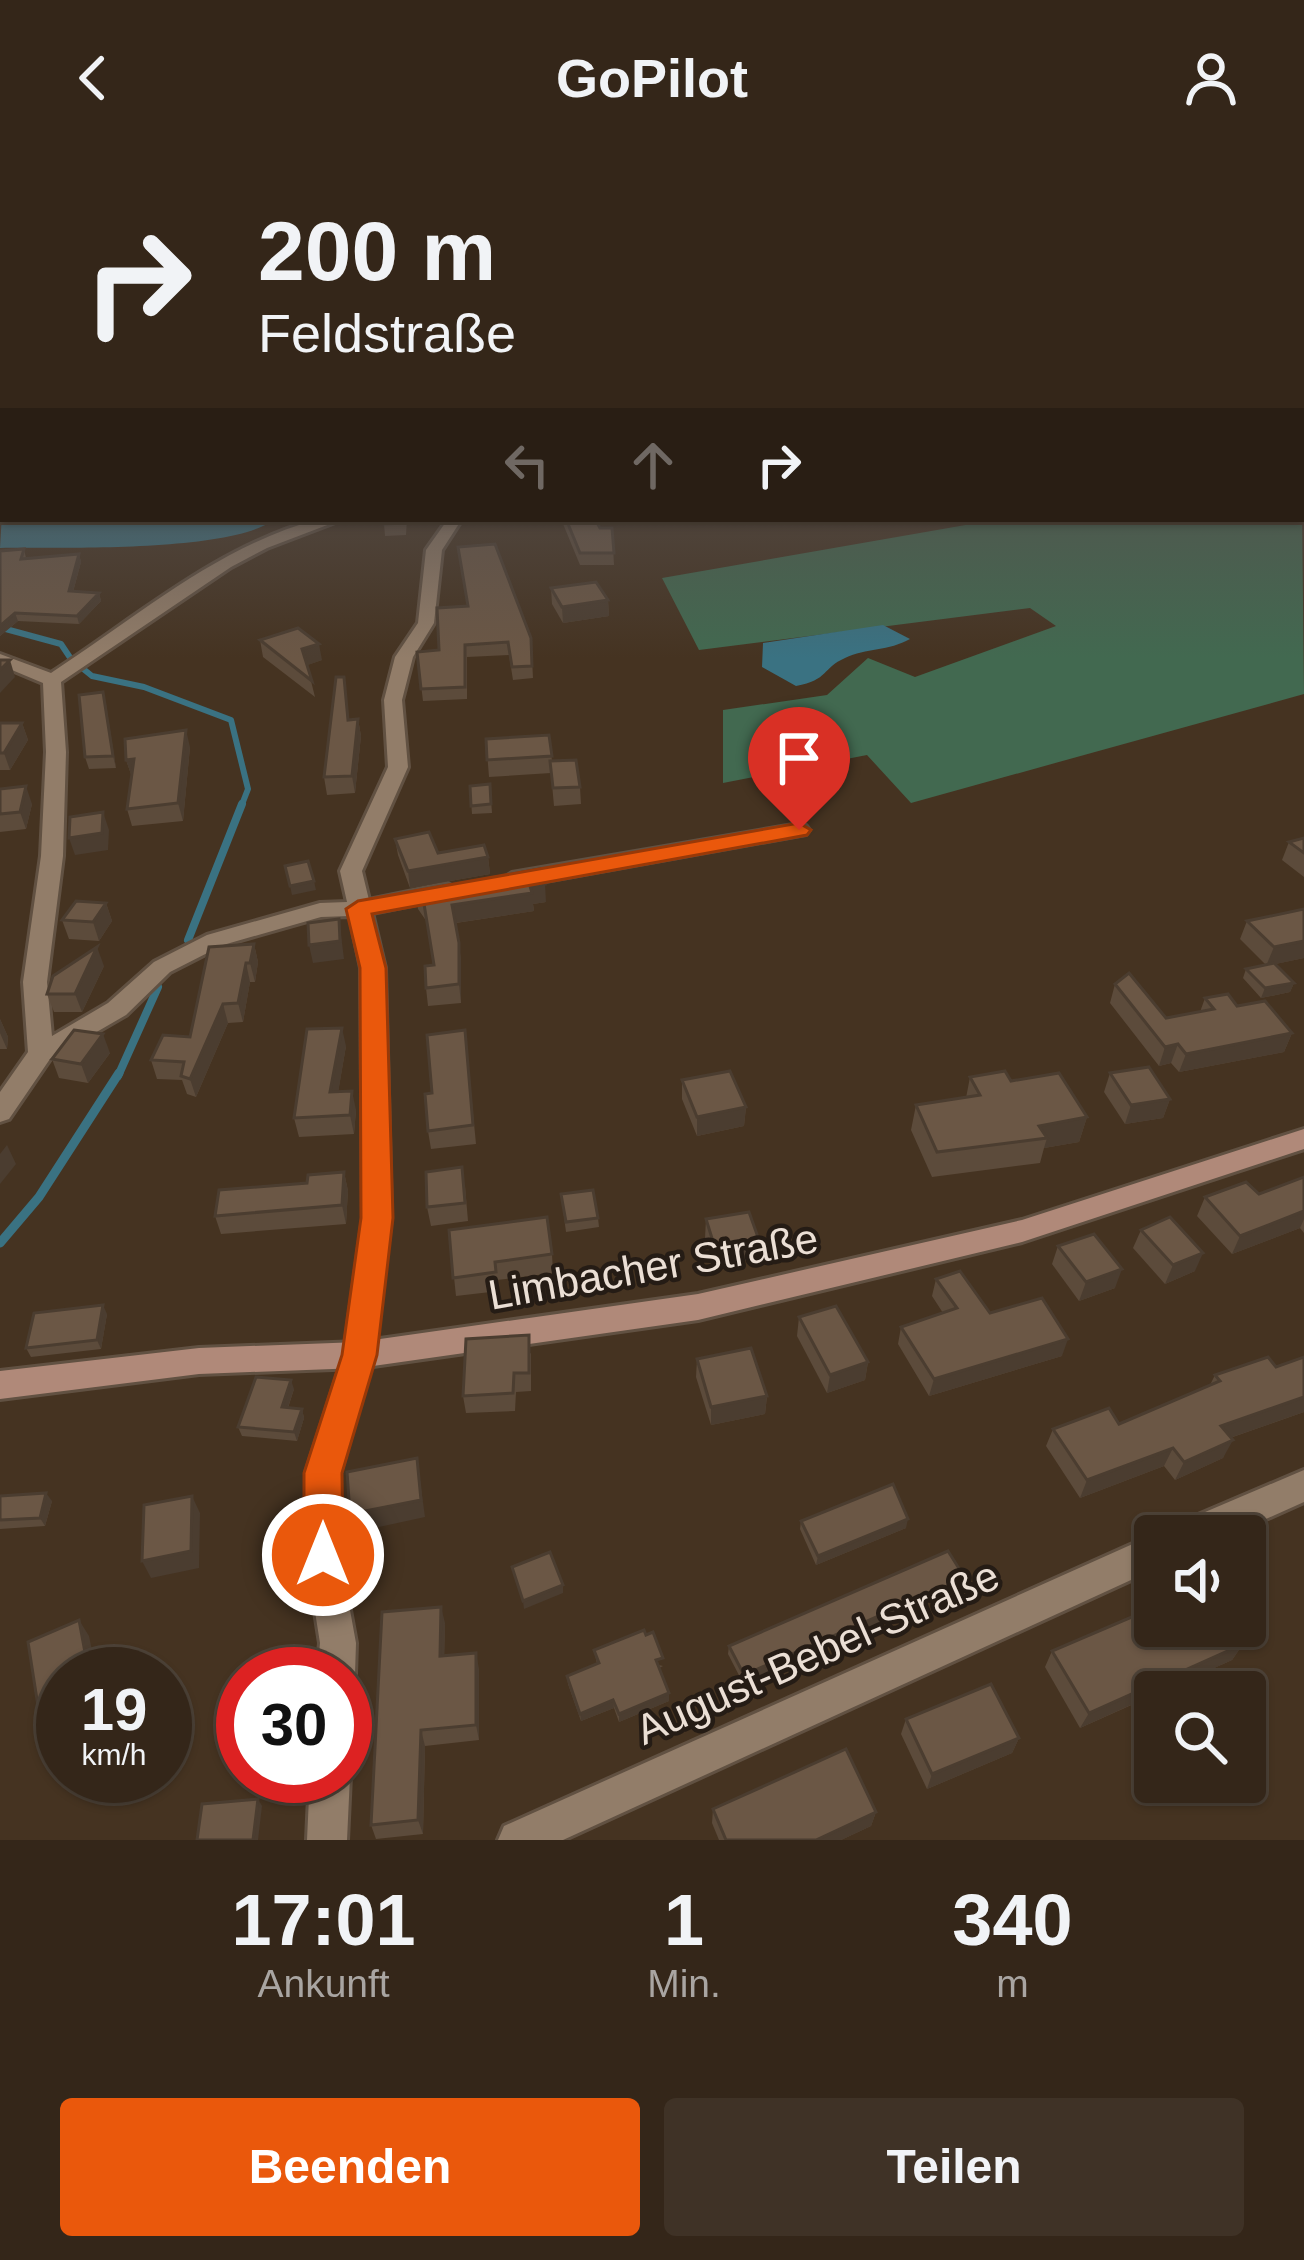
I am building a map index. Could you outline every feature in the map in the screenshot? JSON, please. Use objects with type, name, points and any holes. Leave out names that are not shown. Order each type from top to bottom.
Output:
[{"type":"street","points":[[0,659],[59,676],[242,553],[325,522]]},
{"type":"street","points":[[338,1647],[323,1555],[323,1473],[359,1355],[377,1218],[373,968],[351,871],[398,767],[393,700],[404,657],[426,623],[434,550],[453,522]]},
{"type":"street","points":[[41,1053],[35,1032],[35,982],[52,856],[59,676]]},
{"type":"street","points":[[0,1112],[41,1053],[117,1009],[161,968],[214,940],[320,910],[358,909],[799,830]]},
{"type":"street","name":"Limbacher Straße","points":[[0,1385],[199,1361],[359,1355],[698,1307],[1022,1231],[1304,1139]]},
{"type":"street","points":[[1238,1515],[1304,1486]]},
{"type":"street","name":"August-Bebel-Straße","points":[[518,1840],[1134,1561]]},
{"type":"street","points":[[327,1840],[329,1803]]},
{"type":"green space","points":[[983,522],[1302,522],[1304,694],[911,803],[867,755],[723,783],[723,710],[827,695],[868,658],[915,677],[1056,626],[1030,608],[699,650],[662,578]]},
{"type":"water","points":[[2,522],[269,522],[222,538],[185,543],[0,548]]},
{"type":"water","points":[[883,625],[910,639],[845,658],[820,677],[796,686],[762,667],[763,643]]},
{"type":"building","points":[[567,522],[597,522],[600,528],[612,528],[614,553],[580,553]]},
{"type":"building","points":[[495,544],[531,638],[532,666],[512,667],[508,642],[465,645],[465,687],[421,689],[417,652],[439,650],[437,608],[468,606],[458,547]]},
{"type":"building","points":[[24,549],[21,559],[79,554],[69,591],[99,593],[77,616],[15,613],[0,626],[0,551]]},
{"type":"building","points":[[596,582],[608,600],[562,607],[551,588]]},
{"type":"building","points":[[298,628],[319,644],[302,649],[312,681],[260,640]]},
{"type":"building","points":[[336,677],[344,677],[348,720],[358,719],[352,776],[324,777]]},
{"type":"building","points":[[103,692],[113,756],[85,757],[79,695]]},
{"type":"building","points":[[0,723],[22,723],[4,753],[0,753]]},
{"type":"building","points":[[186,730],[178,803],[127,809],[134,759],[126,760],[125,739]]},
{"type":"building","points":[[549,735],[552,756],[487,760],[486,739]]},
{"type":"building","points":[[576,760],[580,787],[553,788],[550,761]]},
{"type":"building","points":[[490,784],[491,804],[471,806],[470,786]]},
{"type":"building","points":[[26,786],[20,812],[0,814],[0,789]]},
{"type":"building","points":[[103,812],[102,833],[69,838],[70,817]]},
{"type":"building","points":[[429,832],[438,853],[484,845],[488,857],[408,871],[395,839]]},
{"type":"building","points":[[1304,838],[1304,853],[1289,842]]},
{"type":"building","points":[[308,861],[314,881],[290,886],[285,866]]},
{"type":"building","points":[[540,869],[545,884],[530,886],[532,893],[452,905],[459,943],[459,984],[426,988],[425,966],[434,965],[424,904],[416,891]]},
{"type":"building","points":[[76,901],[106,903],[93,922],[62,920]]},
{"type":"building","points":[[1304,909],[1304,941],[1274,947],[1247,921]]},
{"type":"building","points":[[339,919],[340,941],[309,945],[308,923]]},
{"type":"building","points":[[254,944],[238,1003],[223,1004],[190,1079],[181,1076],[184,1062],[151,1060],[163,1035],[190,1037],[209,947]]},
{"type":"building","points":[[97,947],[75,994],[47,994],[53,976]]},
{"type":"building","points":[[1274,963],[1294,983],[1265,988],[1246,969]]},
{"type":"building","points":[[1129,973],[1166,1018],[1214,1009],[1205,998],[1228,994],[1237,1006],[1265,1001],[1292,1033],[1186,1054],[1178,1044],[1165,1047],[1115,984]]},
{"type":"building","points":[[342,1028],[330,1092],[352,1091],[350,1115],[294,1118],[307,1029]]},
{"type":"building","points":[[74,1030],[103,1034],[81,1064],[52,1059]]},
{"type":"building","points":[[465,1030],[473,1125],[428,1131],[425,1094],[432,1093],[427,1035]]},
{"type":"building","points":[[1149,1067],[1170,1099],[1131,1105],[1110,1073]]},
{"type":"building","points":[[730,1071],[746,1107],[697,1117],[682,1080]]},
{"type":"building","points":[[1005,1071],[1011,1081],[1059,1073],[1087,1117],[1039,1126],[1047,1138],[937,1152],[916,1105],[980,1095],[970,1077]]},
{"type":"building","points":[[462,1167],[465,1203],[427,1207],[426,1172]]},
{"type":"building","points":[[344,1172],[342,1205],[215,1216],[219,1190],[307,1183],[308,1175]]},
{"type":"building","points":[[1304,1177],[1304,1211],[1240,1236],[1205,1197],[1246,1182],[1259,1194]]},
{"type":"building","points":[[593,1190],[598,1218],[566,1222],[561,1194]]},
{"type":"building","points":[[749,1212],[759,1240],[715,1248],[706,1219]]},
{"type":"building","points":[[547,1217],[552,1254],[495,1262],[496,1272],[453,1278],[449,1230]]},
{"type":"building","points":[[1170,1217],[1203,1253],[1173,1265],[1141,1230]]},
{"type":"building","points":[[1094,1234],[1122,1269],[1086,1282],[1058,1246]]},
{"type":"building","points":[[960,1271],[990,1313],[1042,1298],[1068,1339],[934,1379],[901,1327],[957,1308],[936,1279]]},
{"type":"building","points":[[103,1305],[97,1340],[26,1348],[34,1313]]},
{"type":"building","points":[[836,1306],[868,1362],[830,1375],[799,1317]]},
{"type":"building","points":[[529,1335],[529,1373],[514,1373],[513,1393],[463,1396],[466,1339]]},
{"type":"building","points":[[751,1348],[767,1396],[711,1407],[697,1359]]},
{"type":"building","points":[[1268,1357],[1276,1367],[1304,1357],[1304,1397],[1221,1426],[1233,1440],[1184,1462],[1173,1448],[1087,1480],[1053,1429],[1109,1408],[1119,1424],[1220,1381],[1215,1375]]},
{"type":"building","points":[[256,1377],[291,1380],[282,1407],[302,1409],[294,1432],[238,1427]]},
{"type":"building","points":[[417,1458],[421,1500],[350,1514],[347,1472]]},
{"type":"building","points":[[893,1484],[908,1519],[818,1556],[801,1521]]},
{"type":"building","points":[[46,1493],[40,1518],[0,1520],[0,1496]]},
{"type":"building","points":[[192,1496],[191,1551],[142,1561],[144,1505]]},
{"type":"building","points":[[948,1551],[965,1578],[744,1675],[729,1646]]},
{"type":"building","points":[[550,1552],[563,1585],[523,1601],[512,1567]]},
{"type":"building","points":[[441,1607],[440,1656],[476,1653],[476,1725],[421,1730],[418,1820],[371,1825],[382,1612]]},
{"type":"building","points":[[1134,1616],[1134,1647],[1236,1647],[1183,1671],[1134,1671],[1134,1693],[1089,1713],[1052,1651]]},
{"type":"building","points":[[79,1620],[84,1647],[36,1647],[36,1693],[28,1642]]},
{"type":"building","points":[[644,1630],[646,1635],[653,1632],[663,1658],[656,1660],[669,1693],[619,1714],[613,1700],[580,1714],[567,1676],[599,1663],[594,1650]]},
{"type":"building","points":[[991,1684],[1019,1738],[932,1774],[906,1719]]},
{"type":"building","points":[[846,1749],[876,1812],[816,1840],[726,1840],[713,1809]]},
{"type":"building","points":[[258,1803],[253,1840],[197,1840],[202,1804]]},
{"type":"waterway","points":[[2,628],[61,644],[92,676],[144,687],[231,720],[248,789],[241,807]]},
{"type":"waterway","points":[[188,940],[242,804]]},
{"type":"waterway","points":[[118,1076],[158,987]]},
{"type":"waterway","points":[[0,1243],[39,1197],[119,1073]]},
{"type":"route","points":[[323,1555],[323,1473],[359,1355],[377,1218],[373,968],[358,909],[799,830]]}]
